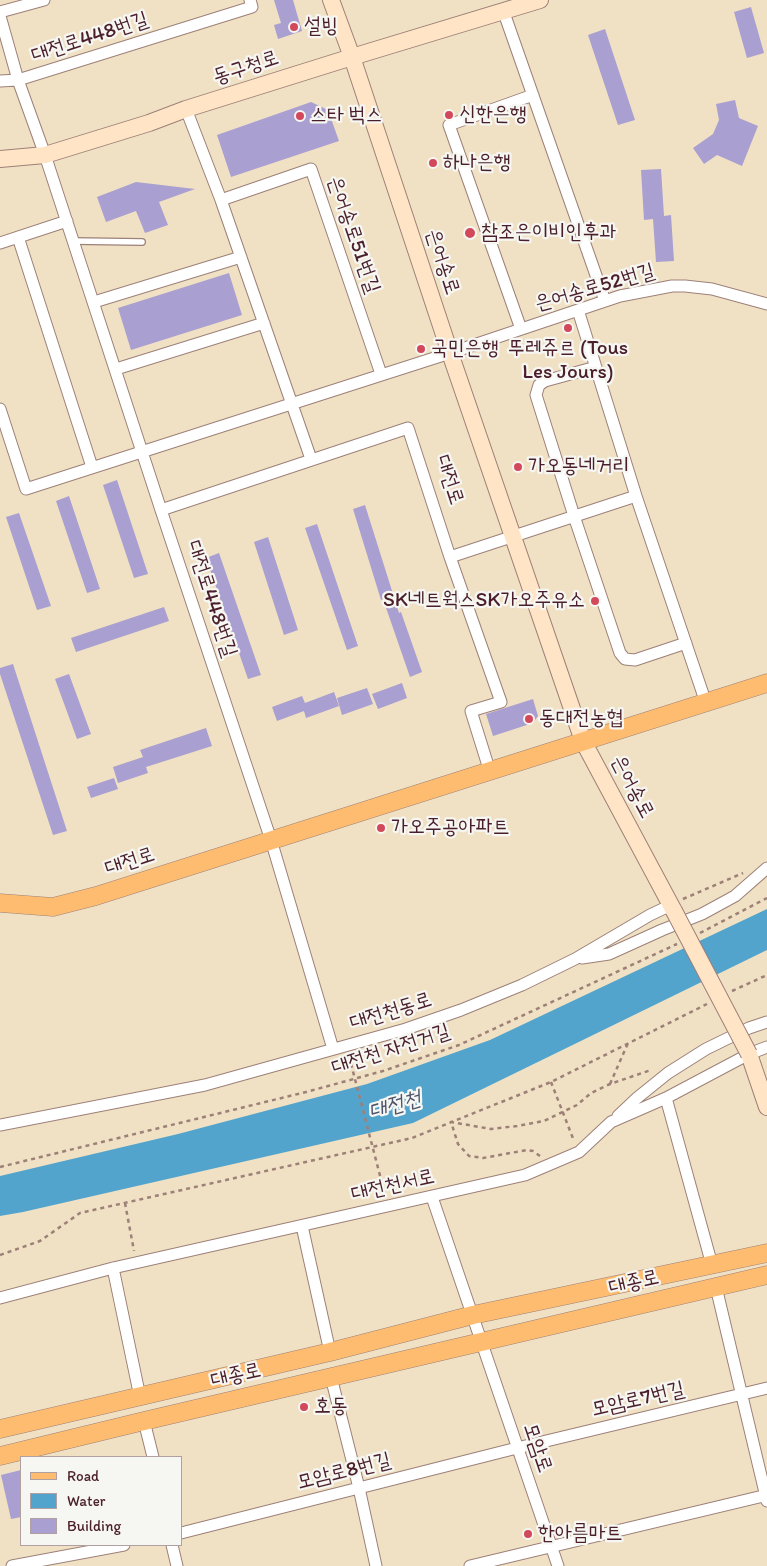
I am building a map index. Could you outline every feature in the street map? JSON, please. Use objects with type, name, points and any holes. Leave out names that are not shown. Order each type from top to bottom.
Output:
[{"type":"main road","name":"은어송로","points":[[331,0],[352,56],[450,353],[583,742],[749,1054]]},
{"type":"main road","name":"동구청로","points":[[0,159],[45,155],[352,56],[540,0]]},
{"type":"main road","name":"대전로","points":[[0,903],[53,907],[96,896],[767,683]]},
{"type":"main road","points":[[749,1054],[767,1107]]},
{"type":"main road","name":"대종로","points":[[0,1429],[330,1352],[472,1315],[767,1252]]},
{"type":"main road","name":"대종로","points":[[0,1456],[767,1275]]},
{"type":"street","points":[[0,12],[18,4],[44,0]]},
{"type":"street","name":"대전로448번길","points":[[0,81],[18,80],[252,7],[250,0]]},
{"type":"street","points":[[503,10],[605,301]]},
{"type":"street","name":"대전로448번길","points":[[0,16],[18,80],[94,302],[271,840]]},
{"type":"street","name":"은어송로52번길","points":[[521,329],[448,125],[533,95]]},
{"type":"street","points":[[186,109],[221,200],[311,459]]},
{"type":"street","name":"은어송로51번길","points":[[221,200],[310,169],[381,374]]},
{"type":"street","points":[[0,243],[67,221]]},
{"type":"street","points":[[18,237],[92,467]]},
{"type":"street","points":[[94,302],[241,257]]},
{"type":"street","name":"은어송로52번길","points":[[450,353],[605,301],[672,286],[712,289],[767,304]]},
{"type":"street","points":[[578,310],[636,496],[706,703]]},
{"type":"street","points":[[116,369],[264,324]]},
{"type":"street","points":[[0,409],[26,489],[450,353]]},
{"type":"street","points":[[596,366],[545,381],[540,385],[536,394],[574,516],[620,653],[625,659],[634,660],[686,643]]},
{"type":"street","name":"대전로","points":[[161,510],[408,428],[450,557],[501,702],[471,711],[490,772]]},
{"type":"street","points":[[450,557],[636,496]]},
{"type":"street","points":[[271,840],[333,1049]]},
{"type":"street","points":[[575,959],[609,954],[702,914],[735,896],[767,868]]},
{"type":"street","name":"대전천동로","points":[[0,1125],[204,1086],[406,1029],[461,1010],[522,985],[575,959],[650,916],[672,908]]},
{"type":"street","points":[[611,1122],[668,1073],[706,1049],[749,1028],[767,1022]]},
{"type":"street","name":"대전천서로","points":[[0,1298],[136,1262],[525,1176],[579,1152],[611,1122],[666,1098],[767,1046]]},
{"type":"street","points":[[666,1098],[712,1265]]},
{"type":"street","points":[[432,1197],[482,1341]]},
{"type":"street","points":[[302,1226],[330,1352]]},
{"type":"street","points":[[112,1268],[140,1397]]},
{"type":"street","points":[[470,1566],[766,1498],[716,1286]]},
{"type":"street","name":"모암로","points":[[482,1341],[558,1566]]},
{"type":"street","points":[[331,1377],[359,1488],[376,1566]]},
{"type":"street","name":"모암로7번길","points":[[517,1448],[767,1388]]},
{"type":"street","points":[[144,1421],[152,1456]]},
{"type":"street","name":"모암로8번길","points":[[182,1533],[517,1448]]},
{"type":"street","points":[[12,1566],[119,1546]]},
{"type":"street","points":[[172,1546],[177,1566]]},
{"type":"lane","points":[[73,241],[142,242]]},
{"type":"path","points":[[672,908],[750,870]]},
{"type":"path","points":[[694,936],[767,898]]},
{"type":"path","name":"대전천 자전거길","points":[[0,1167],[356,1080],[459,1045],[677,944]]},
{"type":"path","points":[[730,992],[767,976]]},
{"type":"path","points":[[0,1255],[40,1241],[80,1214],[412,1138],[551,1082],[712,1001]]},
{"type":"path","points":[[610,1084],[629,1042]]},
{"type":"path","points":[[349,1055],[388,1206]]},
{"type":"path","points":[[450,1122],[491,1129],[544,1121],[577,1105],[591,1093],[610,1084],[656,1069]]},
{"type":"path","points":[[551,1082],[579,1152]]},
{"type":"path","points":[[450,1122],[458,1144],[469,1156],[482,1158],[527,1150],[539,1154],[547,1166]]},
{"type":"path","points":[[125,1203],[136,1262]]},
{"type":"water","name":"대전천","points":[[767,909],[767,950],[413,1123],[0,1216],[0,1176],[178,1134],[367,1084],[490,1040]]},
{"type":"building","points":[[274,0],[293,0],[302,31],[278,39],[274,25],[281,23]]},
{"type":"building","points":[[751,7],[764,53],[747,58],[734,12]]},
{"type":"building","points":[[605,29],[635,120],[618,125],[588,35]]},
{"type":"building","points":[[735,100],[739,118],[758,126],[742,166],[717,155],[704,164],[693,148],[713,134],[719,120],[716,104]]},
{"type":"building","points":[[311,102],[328,110],[339,141],[231,177],[217,135]]},
{"type":"building","points":[[661,169],[664,216],[671,215],[674,261],[656,262],[653,219],[644,220],[641,170]]},
{"type":"building","points":[[136,182],[195,189],[159,202],[168,225],[145,233],[136,211],[106,222],[97,197]]},
{"type":"building","points":[[229,273],[242,315],[131,350],[118,308]]},
{"type":"building","points":[[117,480],[148,574],[134,578],[103,485]]},
{"type":"building","points":[[69,496],[100,589],[87,593],[56,501]]},
{"type":"building","points":[[365,505],[399,613],[401,612],[422,672],[410,677],[383,599],[381,600],[353,509]]},
{"type":"building","points":[[19,513],[51,606],[37,610],[6,517]]},
{"type":"building","points":[[317,524],[358,646],[347,650],[305,528]]},
{"type":"building","points":[[268,537],[298,630],[284,635],[254,542]]},
{"type":"building","points":[[219,553],[261,675],[248,679],[206,558]]},
{"type":"building","points":[[164,607],[169,621],[76,652],[71,638]]},
{"type":"building","points":[[13,664],[67,831],[53,835],[0,674],[0,668]]},
{"type":"building","points":[[69,674],[91,734],[77,739],[55,679]]},
{"type":"building","points":[[402,683],[407,698],[378,709],[372,694]]},
{"type":"building","points":[[367,688],[373,704],[342,715],[337,698]]},
{"type":"building","points":[[334,692],[339,706],[306,718],[304,711],[277,721],[272,707],[302,696],[305,703]]},
{"type":"building","points":[[533,699],[538,716],[533,723],[493,736],[486,714]]},
{"type":"building","points":[[206,728],[212,746],[146,767],[148,773],[118,783],[113,767],[143,757],[140,750]]},
{"type":"building","points":[[114,778],[118,789],[91,798],[87,787]]},
{"type":"building","points":[[20,1470],[20,1517],[11,1519],[1,1475]]},
{"type":"place","name":"설빙","points":[[294,27]]},
{"type":"place","name":"신한은행","points":[[449,115]]},
{"type":"place","name":"스타 벅스","points":[[300,116]]},
{"type":"place","name":"하나은행","points":[[433,163]]},
{"type":"place","name":"참조은이비인후과","points":[[470,233]]},
{"type":"place","name":"뚜레쥬르 (Tous Les Jours)","points":[[568,328]]},
{"type":"place","name":"국민은행","points":[[421,349]]},
{"type":"place","name":"가오동네거리","points":[[518,467]]},
{"type":"place","name":"SK네트웍스SK가오주유소","points":[[595,601]]},
{"type":"place","name":"동대전농협","points":[[529,719]]},
{"type":"place","name":"가오주공아파트","points":[[381,828]]},
{"type":"place","name":"호동","points":[[304,1407]]},
{"type":"place","name":"한아름마트","points":[[528,1534]]}]
